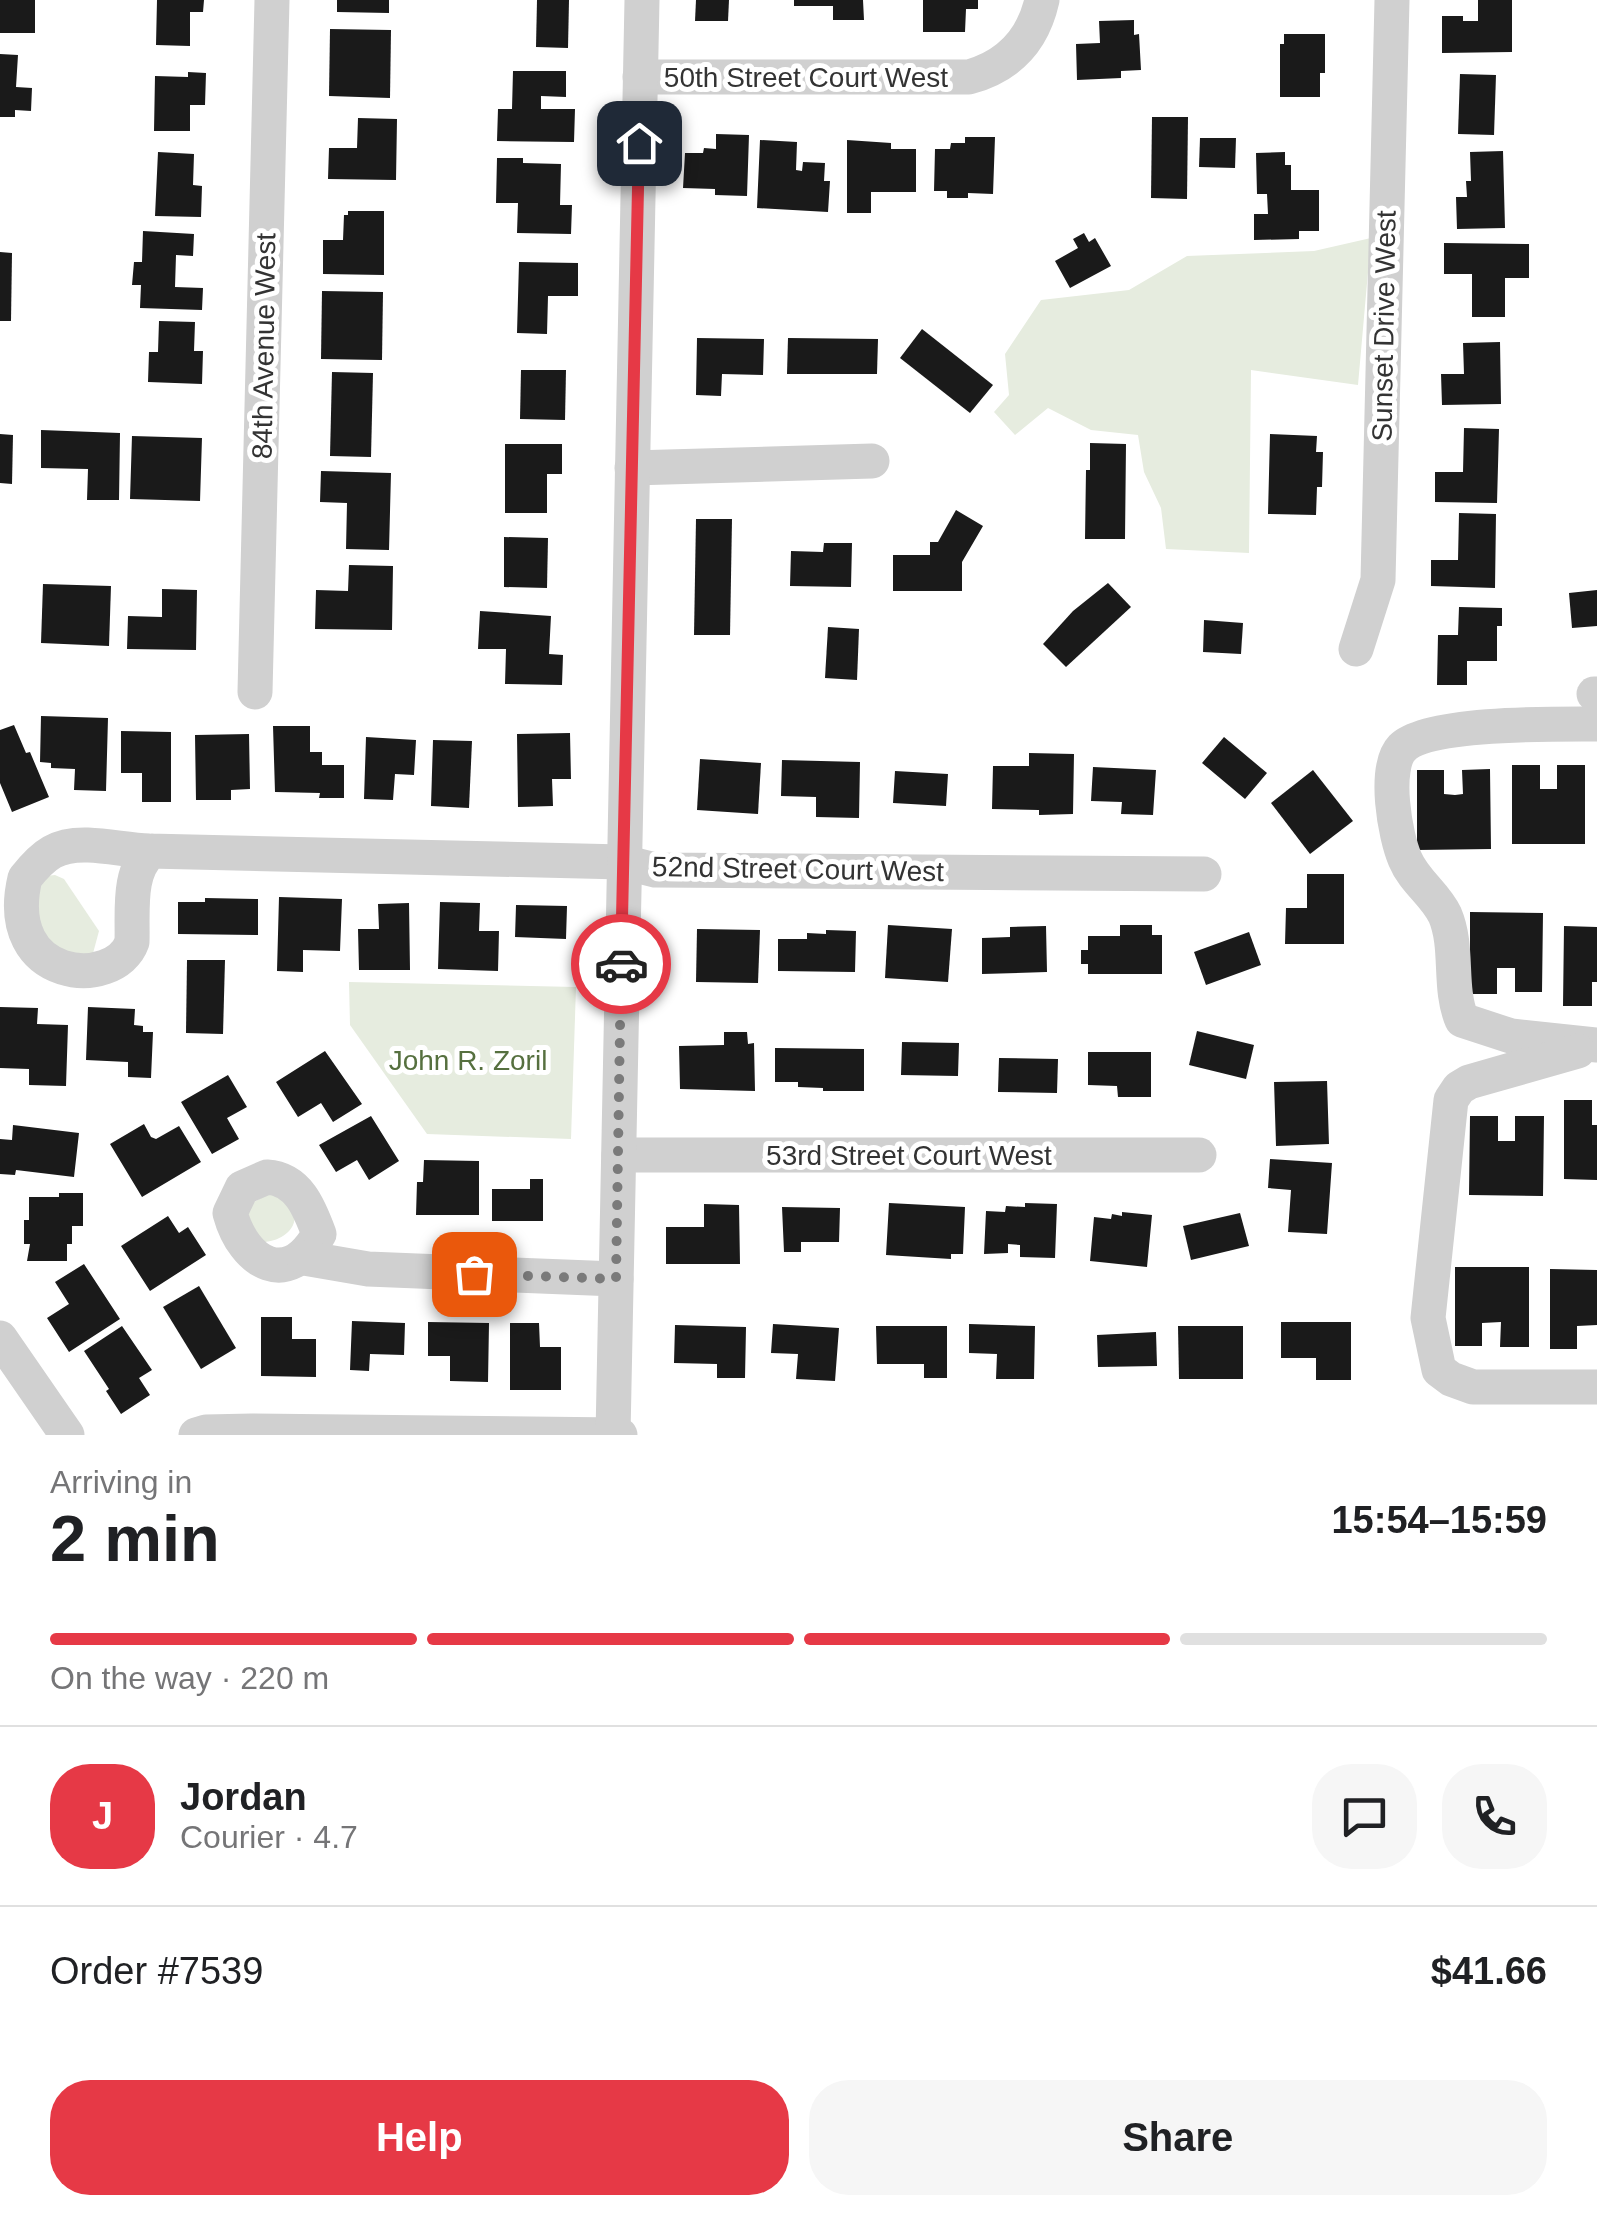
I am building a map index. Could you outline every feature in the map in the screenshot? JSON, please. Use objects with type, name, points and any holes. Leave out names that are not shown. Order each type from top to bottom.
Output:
[{"type":"street","name":"84th Avenue West","points":[[255,692],[272,0]]},
{"type":"street","points":[[196,1435],[615,1435],[622,862],[642,0]]},
{"type":"street","name":"50th Street Court West","points":[[640,77],[969,77],[1005,62],[1022,46],[1038,20],[1042,0]]},
{"type":"street","name":"Sunset Drive West","points":[[1356,649],[1378,580],[1392,0]]},
{"type":"street","points":[[632,468],[872,461]]},
{"type":"street","points":[[1596,704],[1426,736],[1404,746],[1394,759],[1393,796],[1404,858],[1444,914],[1462,1020],[1511,1036],[1597,1045]]},
{"type":"street","name":"52nd Street Court West","points":[[152,851],[142,858],[136,872],[132,942],[119,959],[85,970],[32,966],[19,962],[8,952],[4,907],[50,851],[75,845],[152,851],[622,862],[655,870],[1204,874]]},
{"type":"street","points":[[1597,1045],[1469,1082],[1452,1100],[1428,1318],[1439,1370],[1459,1383],[1472,1387],[1597,1387]]},
{"type":"street","name":"53rd Street Court West","points":[[618,1155],[1199,1155]]},
{"type":"street","points":[[304,1258],[368,1270],[616,1279]]},
{"type":"street","points":[[0,1338],[67,1435]]},
{"type":"green space","points":[[1371,238],[1358,385],[1251,370],[1249,553],[1166,549],[1161,508],[1144,472],[1138,435],[1091,430],[1048,408],[1015,435],[994,412],[1009,395],[1005,354],[1041,300],[1129,290],[1187,256],[1314,251]]},
{"type":"green space","points":[[46,876],[64,879],[99,931],[92,957],[33,954],[17,915]]},
{"type":"green space","name":"John R. Zoril","points":[[349,982],[576,987],[571,1139],[427,1134],[350,1025]]},
{"type":"green space","points":[[276,1190],[293,1210],[294,1224],[280,1238],[261,1242],[239,1210]]},
{"type":"building","points":[[0,0],[35,0],[35,33],[0,33]]},
{"type":"building","points":[[157,0],[204,0],[203,12],[190,12],[190,46],[156,45]]},
{"type":"building","points":[[337,0],[389,0],[389,13],[337,12]]},
{"type":"building","points":[[537,0],[569,0],[568,48],[536,47]]},
{"type":"building","points":[[696,0],[729,0],[728,21],[695,21]]},
{"type":"building","points":[[794,0],[863,0],[864,20],[833,20],[833,6],[794,6]]},
{"type":"building","points":[[923,0],[978,0],[978,9],[966,9],[965,32],[923,32]]},
{"type":"building","points":[[1478,0],[1512,0],[1512,52],[1442,53],[1442,16],[1478,21]]},
{"type":"building","points":[[1134,20],[1134,35],[1139,34],[1141,70],[1121,71],[1121,78],[1077,80],[1076,44],[1100,43],[1099,21]]},
{"type":"building","points":[[330,29],[391,30],[390,98],[329,96]]},
{"type":"building","points":[[1284,34],[1325,34],[1325,73],[1320,73],[1320,97],[1280,97],[1280,44],[1284,44]]},
{"type":"building","points":[[0,54],[18,55],[16,87],[32,88],[31,111],[15,110],[15,117],[0,117]]},
{"type":"building","points":[[513,71],[566,71],[566,97],[541,96],[541,109],[575,109],[574,142],[497,141],[498,109],[512,109]]},
{"type":"building","points":[[188,72],[206,73],[205,105],[190,105],[190,131],[154,131],[155,76],[188,77]]},
{"type":"building","points":[[1460,74],[1496,75],[1494,135],[1458,134]]},
{"type":"building","points":[[1152,117],[1188,117],[1187,199],[1151,198]]},
{"type":"building","points":[[358,118],[397,119],[396,180],[328,179],[329,148],[357,148]]},
{"type":"building","points":[[716,134],[749,135],[747,196],[683,188],[685,153],[716,149]]},
{"type":"building","points":[[965,137],[995,137],[993,194],[968,193],[968,198],[947,198],[947,191],[934,191],[935,149],[965,143]]},
{"type":"building","points":[[1200,138],[1236,138],[1235,168],[1199,167]]},
{"type":"building","points":[[760,140],[797,142],[796,170],[802,171],[803,162],[825,163],[824,181],[830,181],[828,212],[757,208]]},
{"type":"building","points":[[847,140],[891,143],[891,149],[916,149],[916,192],[871,192],[871,213],[847,213]]},
{"type":"building","points":[[1503,151],[1505,228],[1457,229],[1456,197],[1467,197],[1470,152]]},
{"type":"building","points":[[158,152],[194,154],[193,185],[202,186],[201,217],[155,216]]},
{"type":"building","points":[[1285,152],[1285,165],[1291,165],[1291,190],[1319,190],[1319,231],[1299,231],[1299,239],[1254,240],[1254,214],[1268,214],[1267,194],[1257,194],[1256,153]]},
{"type":"building","points":[[497,158],[561,164],[560,205],[572,205],[571,234],[517,233],[518,203],[496,203]]},
{"type":"building","points":[[348,211],[384,211],[384,275],[323,274],[323,240],[343,240],[344,215]]},
{"type":"building","points":[[143,231],[194,234],[193,256],[176,255],[175,287],[203,288],[202,310],[140,308],[141,285],[132,285],[134,262],[142,262]]},
{"type":"building","points":[[1084,233],[1089,242],[1095,238],[1111,266],[1070,288],[1055,261],[1078,248],[1073,239]]},
{"type":"building","points":[[1444,243],[1529,244],[1529,278],[1505,278],[1505,317],[1472,317],[1472,274],[1444,274]]},
{"type":"building","points":[[0,252],[12,253],[11,321],[0,321]]},
{"type":"building","points":[[519,262],[578,263],[578,296],[548,296],[547,334],[517,333]]},
{"type":"building","points":[[322,291],[383,292],[382,360],[321,359]]},
{"type":"building","points":[[159,321],[195,322],[194,351],[203,351],[202,384],[148,382],[149,352],[158,352]]},
{"type":"building","points":[[922,329],[993,385],[970,413],[900,358]]},
{"type":"building","points":[[697,338],[764,339],[763,375],[722,374],[721,396],[696,395]]},
{"type":"building","points":[[788,338],[878,339],[877,374],[787,374]]},
{"type":"building","points":[[1500,342],[1501,404],[1442,405],[1441,374],[1464,374],[1463,343]]},
{"type":"building","points":[[521,370],[566,370],[565,420],[520,419]]},
{"type":"building","points":[[332,372],[373,373],[371,457],[330,456]]},
{"type":"building","points":[[1464,428],[1499,429],[1497,503],[1435,502],[1435,472],[1463,472]]},
{"type":"building","points":[[41,430],[120,433],[119,500],[87,500],[88,469],[41,468]]},
{"type":"building","points":[[0,434],[13,435],[12,484],[0,483]]},
{"type":"building","points":[[1270,434],[1317,436],[1316,452],[1323,452],[1316,515],[1268,514]]},
{"type":"building","points":[[132,436],[202,438],[200,501],[130,499]]},
{"type":"building","points":[[1090,443],[1126,444],[1125,539],[1085,539]]},
{"type":"building","points":[[505,444],[562,444],[562,474],[547,474],[547,513],[505,513]]},
{"type":"building","points":[[321,471],[391,473],[389,550],[346,549],[347,503],[320,502]]},
{"type":"building","points":[[956,510],[983,526],[962,562],[962,591],[893,591],[893,555],[930,555],[930,542],[938,542]]},
{"type":"building","points":[[1459,513],[1496,514],[1495,588],[1431,586],[1431,560],[1458,560]]},
{"type":"building","points":[[696,519],[732,519],[730,635],[694,635]]},
{"type":"building","points":[[504,537],[548,538],[547,588],[504,587]]},
{"type":"building","points":[[824,543],[852,543],[851,587],[790,586],[791,551],[823,552]]},
{"type":"building","points":[[349,565],[393,566],[392,630],[315,629],[316,590],[348,591]]},
{"type":"building","points":[[1108,583],[1131,607],[1066,667],[1043,644],[1073,611]]},
{"type":"building","points":[[43,584],[111,586],[109,646],[41,643]]},
{"type":"building","points":[[162,589],[197,590],[196,650],[127,649],[128,616],[162,617]]},
{"type":"building","points":[[1597,590],[1597,626],[1572,628],[1569,593]]},
{"type":"building","points":[[1459,607],[1502,608],[1502,626],[1497,626],[1497,661],[1467,661],[1467,685],[1437,685],[1438,635],[1458,635]]},
{"type":"building","points":[[480,611],[551,616],[549,654],[563,655],[562,685],[505,684],[506,649],[478,649]]},
{"type":"building","points":[[1204,620],[1243,623],[1241,654],[1203,652]]},
{"type":"building","points":[[828,627],[859,629],[857,680],[825,678]]},
{"type":"building","points":[[41,716],[108,718],[106,791],[74,790],[75,769],[51,768],[51,763],[40,762]]},
{"type":"building","points":[[14,725],[49,797],[12,812],[0,783],[0,730]]},
{"type":"building","points":[[273,726],[310,726],[310,752],[322,752],[322,765],[344,765],[344,798],[275,792]]},
{"type":"building","points":[[121,731],[171,732],[171,802],[142,802],[142,773],[121,773]]},
{"type":"building","points":[[570,733],[571,779],[552,779],[553,806],[518,807],[517,734]]},
{"type":"building","points":[[249,734],[250,789],[231,790],[231,800],[196,800],[195,735]]},
{"type":"building","points":[[366,737],[416,740],[414,775],[395,774],[393,800],[364,799]]},
{"type":"building","points":[[1224,737],[1267,773],[1245,799],[1202,763]]},
{"type":"building","points":[[433,740],[472,741],[469,808],[431,806]]},
{"type":"building","points":[[1029,753],[1074,754],[1073,814],[1039,815],[1039,810],[992,809],[993,766],[1029,766]]},
{"type":"building","points":[[700,759],[761,763],[758,814],[697,810]]},
{"type":"building","points":[[782,760],[860,762],[859,818],[816,817],[816,797],[781,796]]},
{"type":"building","points":[[1512,765],[1540,765],[1540,789],[1557,789],[1557,765],[1585,765],[1585,844],[1512,844]]},
{"type":"building","points":[[1093,767],[1156,770],[1153,815],[1121,814],[1122,802],[1091,801]]},
{"type":"building","points":[[1490,769],[1491,849],[1417,850],[1417,770],[1444,770],[1444,794],[1455,795],[1463,794],[1462,770]]},
{"type":"building","points":[[1313,770],[1353,821],[1310,854],[1271,803]]},
{"type":"building","points":[[895,771],[948,774],[946,806],[893,803]]},
{"type":"building","points":[[1307,874],[1344,874],[1344,944],[1285,944],[1286,908],[1307,908]]},
{"type":"building","points":[[279,897],[342,899],[340,951],[303,950],[303,972],[277,971]]},
{"type":"building","points":[[205,898],[258,899],[258,935],[178,934],[178,902],[205,902]]},
{"type":"building","points":[[440,902],[480,903],[479,931],[499,931],[498,971],[438,969]]},
{"type":"building","points":[[409,903],[410,970],[359,970],[358,929],[379,929],[378,904]]},
{"type":"building","points":[[516,905],[567,906],[566,939],[515,937]]},
{"type":"building","points":[[1470,912],[1543,913],[1542,992],[1515,992],[1515,968],[1497,968],[1497,994],[1470,994]]},
{"type":"building","points":[[888,925],[952,929],[948,982],[885,978]]},
{"type":"building","points":[[1120,925],[1152,925],[1152,935],[1162,935],[1162,974],[1088,974],[1088,964],[1081,964],[1081,950],[1088,950],[1088,936],[1120,936]]},
{"type":"building","points":[[1046,926],[1047,972],[982,974],[982,938],[1010,937],[1010,927]]},
{"type":"building","points":[[1564,926],[1597,927],[1597,982],[1592,982],[1592,1006],[1563,1006]]},
{"type":"building","points":[[697,929],[760,930],[758,983],[696,982]]},
{"type":"building","points":[[826,930],[856,931],[855,972],[778,971],[778,939],[807,939],[807,933],[826,934]]},
{"type":"building","points":[[1249,932],[1261,965],[1206,985],[1194,952]]},
{"type":"building","points":[[187,960],[225,960],[223,1034],[186,1033]]},
{"type":"building","points":[[0,1007],[38,1008],[37,1024],[68,1025],[66,1086],[29,1085],[29,1069],[0,1068]]},
{"type":"building","points":[[88,1007],[135,1009],[134,1025],[143,1026],[143,1032],[153,1032],[151,1078],[128,1077],[128,1062],[86,1060]]},
{"type":"building","points":[[1197,1031],[1254,1045],[1246,1079],[1189,1065]]},
{"type":"building","points":[[724,1032],[747,1032],[748,1044],[754,1043],[755,1091],[680,1089],[679,1046],[724,1045]]},
{"type":"building","points":[[902,1042],[959,1043],[958,1076],[901,1075]]},
{"type":"building","points":[[775,1048],[864,1049],[864,1091],[823,1091],[798,1087],[798,1082],[775,1082]]},
{"type":"building","points":[[325,1051],[362,1104],[333,1122],[321,1103],[298,1117],[276,1082]]},
{"type":"building","points":[[1088,1052],[1151,1052],[1151,1097],[1118,1097],[1117,1086],[1088,1085]]},
{"type":"building","points":[[999,1058],[1058,1059],[1057,1093],[998,1092]]},
{"type":"building","points":[[228,1075],[247,1107],[227,1118],[239,1139],[212,1154],[181,1102]]},
{"type":"building","points":[[1327,1081],[1329,1144],[1276,1146],[1274,1082]]},
{"type":"building","points":[[1564,1100],[1592,1100],[1592,1125],[1597,1125],[1597,1180],[1564,1179]]},
{"type":"building","points":[[371,1116],[399,1161],[369,1180],[357,1160],[336,1172],[319,1145]]},
{"type":"building","points":[[1470,1116],[1498,1116],[1498,1141],[1515,1141],[1515,1116],[1544,1116],[1543,1196],[1469,1195]]},
{"type":"building","points":[[144,1124],[156,1139],[179,1126],[201,1162],[142,1197],[110,1144]]},
{"type":"building","points":[[13,1125],[79,1133],[74,1177],[16,1170],[15,1175],[0,1174],[0,1139],[12,1140]]},
{"type":"building","points":[[1270,1159],[1332,1163],[1327,1234],[1288,1232],[1291,1190],[1268,1188]]},
{"type":"building","points":[[424,1160],[479,1161],[479,1215],[416,1215],[417,1182],[423,1182]]},
{"type":"building","points":[[530,1179],[543,1179],[543,1221],[492,1221],[492,1189],[530,1189]]},
{"type":"building","points":[[59,1193],[83,1193],[83,1226],[72,1226],[67,1261],[27,1261],[30,1244],[24,1244],[24,1220],[29,1220],[29,1197],[59,1197]]},
{"type":"building","points":[[889,1203],[965,1207],[963,1254],[951,1254],[951,1259],[886,1255]]},
{"type":"building","points":[[1025,1203],[1057,1204],[1055,1258],[1020,1257],[1020,1245],[1008,1244],[1008,1253],[984,1254],[986,1211],[1005,1212],[1006,1206],[1025,1207]]},
{"type":"building","points":[[704,1204],[739,1205],[740,1264],[666,1264],[666,1227],[704,1227]]},
{"type":"building","points":[[782,1207],[840,1208],[839,1242],[801,1242],[801,1252],[784,1252]]},
{"type":"building","points":[[1122,1212],[1152,1215],[1147,1267],[1090,1261],[1094,1217],[1111,1219],[1112,1214],[1122,1216]]},
{"type":"building","points":[[1240,1213],[1249,1246],[1191,1260],[1183,1226]]},
{"type":"building","points":[[168,1216],[179,1233],[188,1227],[206,1255],[150,1291],[121,1246]]},
{"type":"building","points":[[84,1264],[120,1319],[69,1352],[47,1318],[69,1304],[55,1282]]},
{"type":"building","points":[[1455,1267],[1529,1267],[1529,1347],[1500,1347],[1501,1322],[1482,1323],[1482,1346],[1455,1346]]},
{"type":"building","points":[[1550,1269],[1597,1270],[1597,1325],[1577,1326],[1577,1349],[1550,1349]]},
{"type":"building","points":[[199,1286],[236,1348],[201,1369],[163,1307]]},
{"type":"building","points":[[261,1317],[292,1317],[292,1339],[316,1339],[316,1377],[261,1376]]},
{"type":"building","points":[[352,1321],[405,1323],[404,1355],[370,1354],[369,1371],[350,1370]]},
{"type":"building","points":[[428,1322],[489,1323],[488,1382],[450,1381],[450,1356],[428,1356]]},
{"type":"building","points":[[1281,1322],[1351,1322],[1351,1380],[1316,1380],[1316,1358],[1281,1358]]},
{"type":"building","points":[[510,1323],[539,1323],[540,1347],[561,1347],[561,1390],[510,1390]]},
{"type":"building","points":[[773,1324],[839,1328],[835,1381],[796,1379],[798,1354],[771,1353]]},
{"type":"building","points":[[969,1324],[1035,1326],[1034,1379],[996,1379],[997,1354],[969,1353]]},
{"type":"building","points":[[675,1325],[746,1327],[745,1378],[717,1378],[717,1364],[674,1363]]},
{"type":"building","points":[[122,1326],[152,1370],[139,1378],[150,1395],[121,1414],[84,1351]]},
{"type":"building","points":[[876,1326],[947,1326],[947,1378],[924,1378],[924,1364],[877,1364]]},
{"type":"building","points":[[1178,1326],[1243,1326],[1243,1379],[1179,1379]]},
{"type":"building","points":[[1156,1332],[1157,1366],[1098,1367],[1097,1335]]},
{"type":"way so far","points":[[474,1274],[616,1279],[621,964]]},
{"type":"route","points":[[621,964],[639,143]]}]
